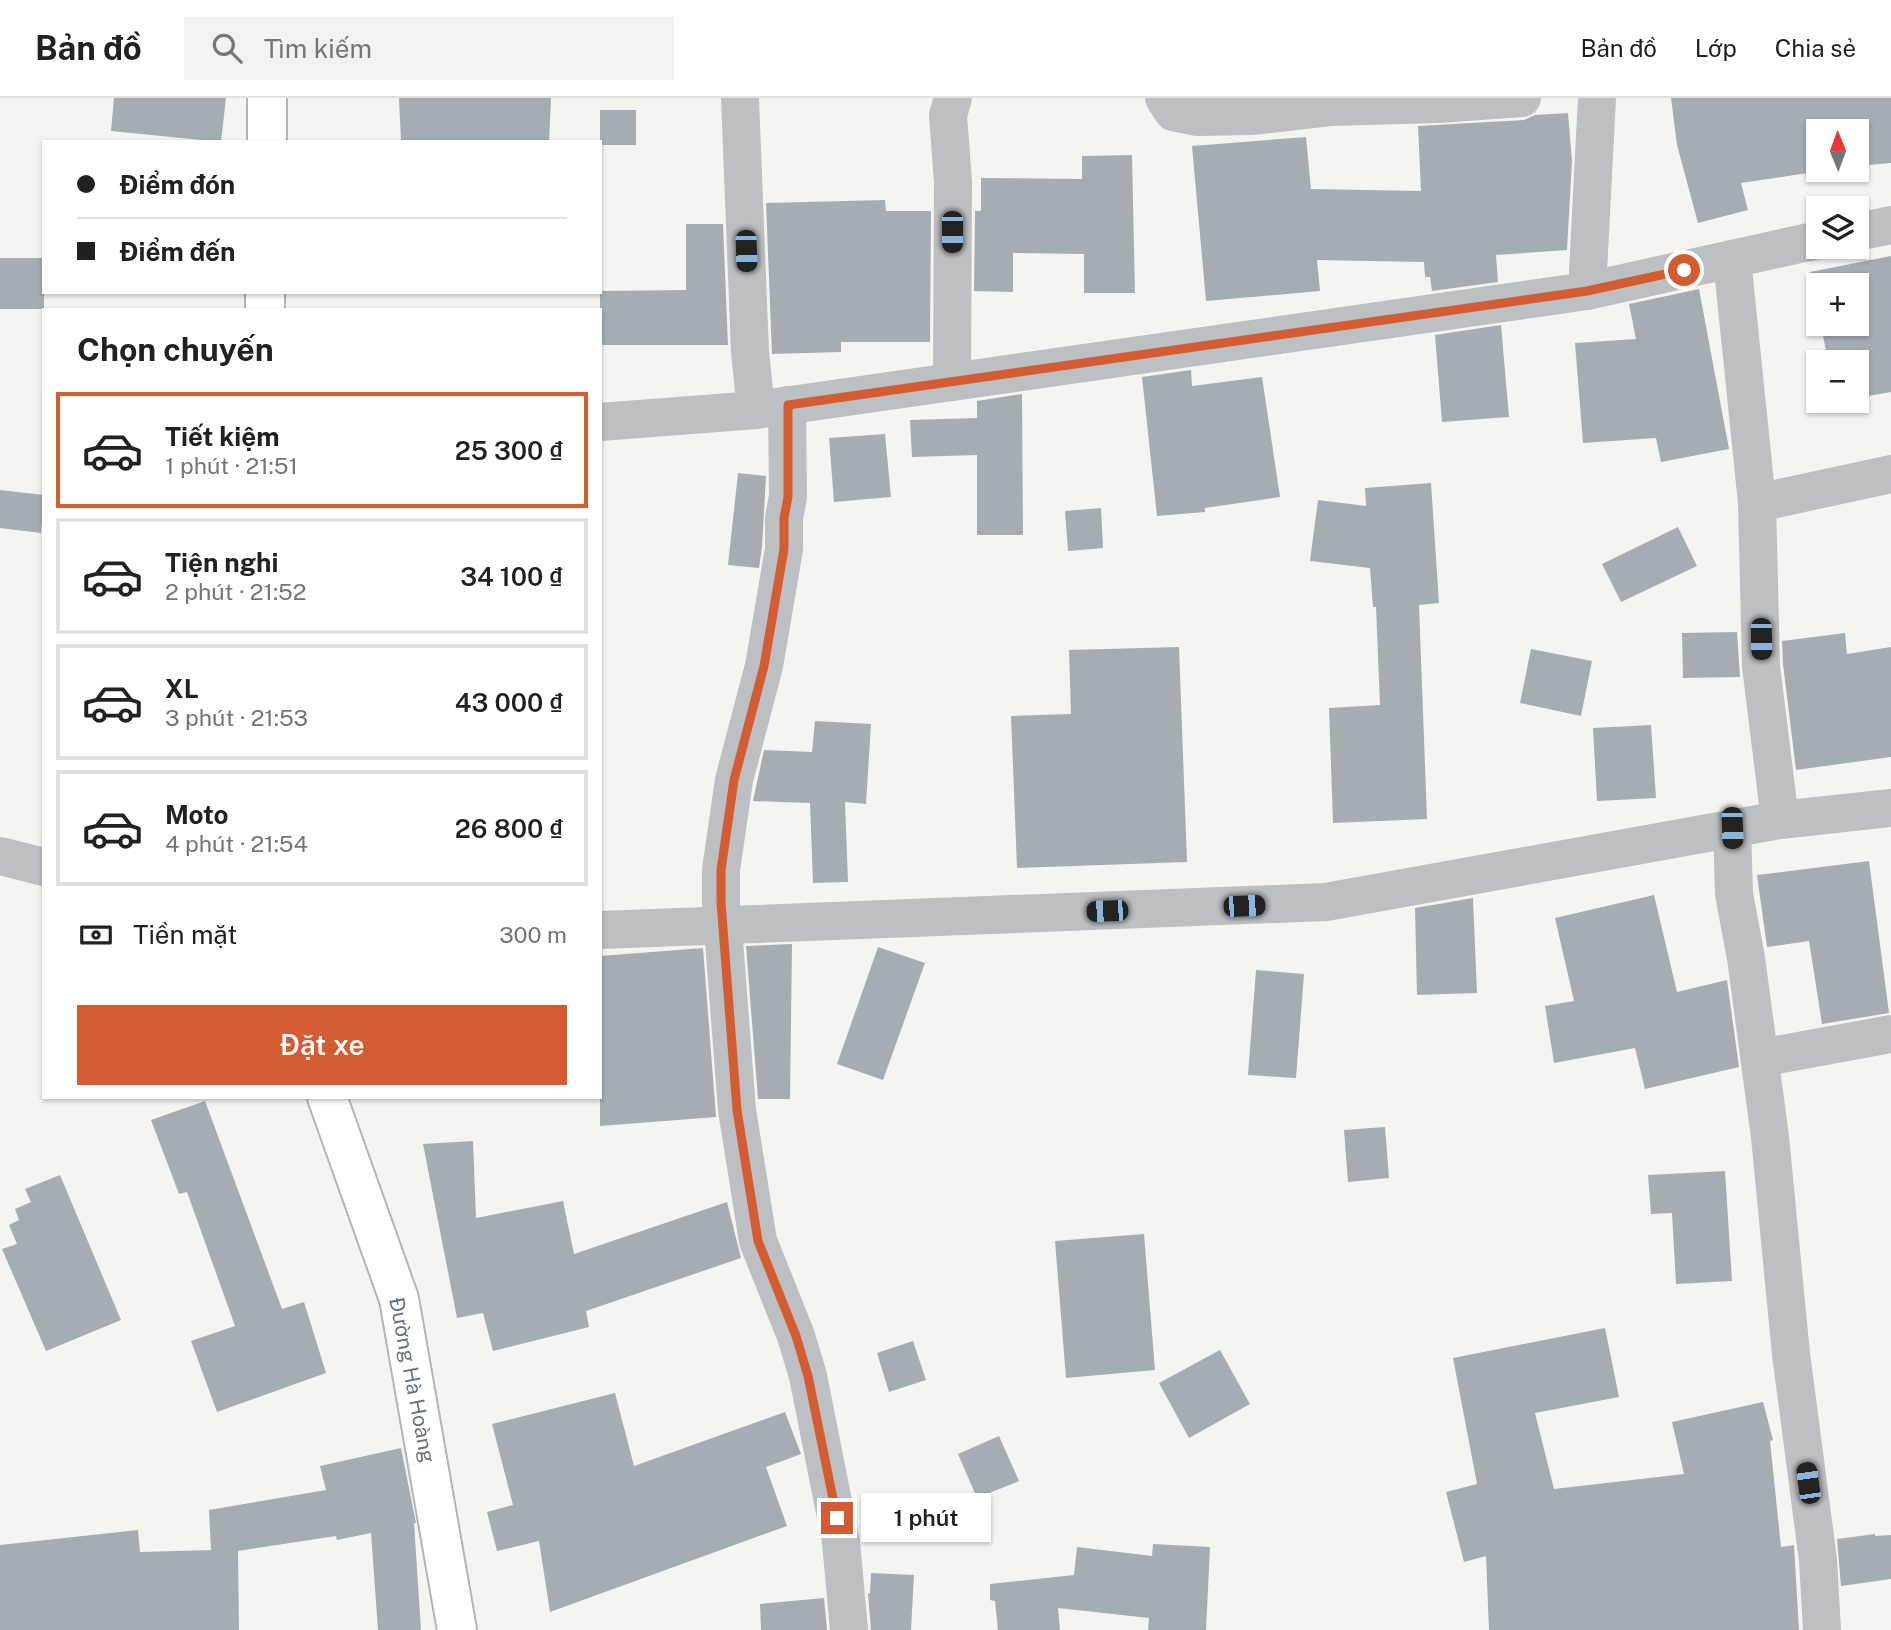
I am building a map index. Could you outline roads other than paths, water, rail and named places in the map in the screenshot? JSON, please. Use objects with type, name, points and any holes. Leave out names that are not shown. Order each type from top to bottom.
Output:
[{"type":"street","points":[[267,98],[267,140]]},
{"type":"street","points":[[740,98],[750,352],[772,407],[788,497],[784,518],[784,549],[764,666],[734,780],[721,870],[737,1110],[758,1241],[796,1336],[808,1376],[841,1542],[849,1630]]},
{"type":"street","points":[[952,382],[953,182],[948,115],[953,98]]},
{"type":"street","points":[[1164,98],[1173,112],[1198,117],[1253,116],[1331,107],[1522,98]]},
{"type":"street","points":[[1587,291],[1597,98]]},
{"type":"street","points":[[1869,230],[1891,225]]},
{"type":"street","points":[[602,422],[772,407],[1587,291],[1806,243]]},
{"type":"street","points":[[1732,259],[1757,503],[1761,666],[1780,820]]},
{"type":"street","points":[[1757,503],[1891,474]]},
{"type":"street","points":[[602,930],[1326,902],[1780,820],[1891,808]]},
{"type":"street","points":[[1732,828],[1734,894],[1746,958],[1770,1137],[1791,1354],[1818,1560],[1822,1630]]},
{"type":"street","points":[[0,856],[42,866]]},
{"type":"street","points":[[1760,1058],[1891,1034]]},
{"type":"street","name":"Đường Hà Hoàng","points":[[328,1099],[399,1298],[457,1630]]}]
